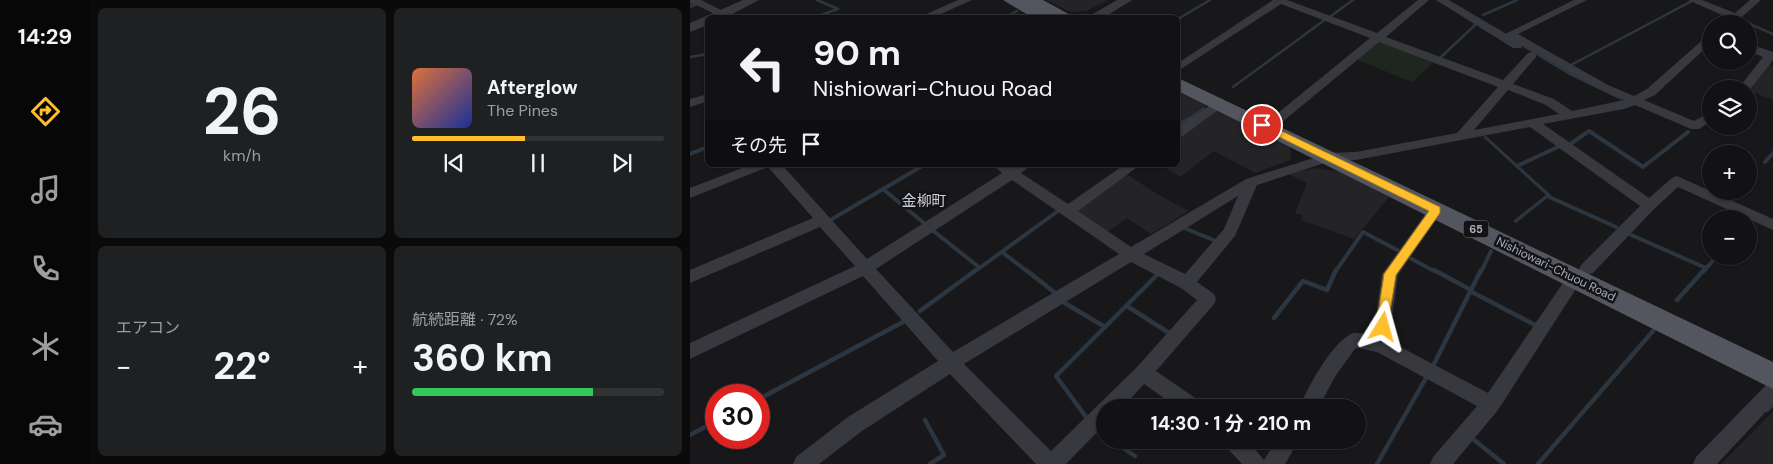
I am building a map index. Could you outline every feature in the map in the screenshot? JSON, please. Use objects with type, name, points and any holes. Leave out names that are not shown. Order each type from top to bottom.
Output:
[{"type":"main road","points":[[1011,0],[1040,15]]},
{"type":"main road","points":[[1031,0],[1062,15]]},
{"type":"main road","name":"Nishiowari-Chuou Road","points":[[1180,73],[1356,156],[1773,376]]},
{"type":"main road","name":"Nishiowari-Chuou Road","points":[[1180,85],[1436,210],[1773,358]]},
{"type":"street","points":[[694,0],[721,15]]},
{"type":"street","points":[[725,15],[754,0]]},
{"type":"street","points":[[930,15],[967,0]]},
{"type":"street","points":[[1098,15],[1126,0]]},
{"type":"street","points":[[1180,67],[1280,0],[1550,102],[1569,115]]},
{"type":"street","points":[[1277,120],[1424,0]]},
{"type":"street","points":[[1441,0],[1570,78],[1624,105]]},
{"type":"street","points":[[1582,0],[1510,34],[1577,73],[1637,101],[1695,126],[1702,122]]},
{"type":"street","points":[[1693,0],[1722,15]]},
{"type":"street","points":[[1737,15],[1756,0]]},
{"type":"street","points":[[690,28],[705,21]]},
{"type":"street","points":[[812,461],[855,424],[951,363],[1251,182],[1330,157],[1356,156],[1624,105],[1637,101],[1651,92],[1702,46]]},
{"type":"street","points":[[1751,80],[1771,56],[1757,50]]},
{"type":"street","points":[[1462,135],[1532,55]]},
{"type":"street","points":[[690,103],[705,97]]},
{"type":"street","points":[[1180,132],[1218,104]]},
{"type":"street","points":[[1532,122],[1649,205]]},
{"type":"street","points":[[690,193],[758,167]]},
{"type":"street","points":[[776,167],[951,363],[1051,464],[1096,420]]},
{"type":"street","points":[[1068,211],[1130,167]]},
{"type":"street","points":[[690,351],[865,268],[1012,168],[1068,211],[1130,254],[1187,283],[1208,299],[1118,399]]},
{"type":"street","points":[[1440,464],[1491,404],[1581,274],[1649,205],[1676,181],[1773,225]]},
{"type":"street","points":[[1187,283],[1230,232],[1251,182]]},
{"type":"street","points":[[1380,345],[1390,274],[1436,210]]},
{"type":"street","points":[[690,277],[822,220]]},
{"type":"street","points":[[1313,399],[1330,370],[1349,344],[1356,340],[1380,345],[1491,404]]},
{"type":"street","points":[[1143,373],[1181,399]]},
{"type":"street","points":[[1703,464],[1773,391]]},
{"type":"street","points":[[1242,449],[1256,464]]},
{"type":"street","points":[[1273,464],[1283,449]]},
{"type":"shaded area","points":[[1046,0],[1108,0],[1086,11],[1071,12]]},
{"type":"shaded area","points":[[1444,0],[1449,0],[1575,74],[1624,97],[1621,100],[1571,76]]},
{"type":"shaded area","points":[[1382,41],[1435,61],[1412,82],[1355,59],[1376,42]]},
{"type":"shaded area","points":[[1768,64],[1773,66],[1773,100],[1757,94],[1757,80]]},
{"type":"shaded area","points":[[1180,91],[1206,105],[1180,124]]},
{"type":"shaded area","points":[[1213,110],[1218,110],[1290,147],[1291,160],[1255,173],[1214,151],[1180,177],[1164,167],[1180,167],[1180,135]]},
{"type":"shaded area","points":[[1486,136],[1551,195],[1516,223],[1513,221],[1546,195],[1483,137]]},
{"type":"shaded area","points":[[1316,168],[1341,172],[1389,197],[1354,239],[1301,220],[1303,215],[1295,213],[1307,183],[1288,174]]},
{"type":"shaded area","points":[[1125,173],[1157,194],[1189,211],[1151,234],[1127,218],[1108,232],[1078,212],[1079,206]]},
{"type":"shaded area","points":[[1773,411],[1773,464],[1721,464],[1756,429]]},
{"type":"waterway","points":[[817,0],[838,9],[821,15]]},
{"type":"waterway","points":[[1180,18],[1210,0]]},
{"type":"waterway","points":[[1331,16],[1353,0]]},
{"type":"waterway","points":[[1483,15],[1517,0]]},
{"type":"waterway","points":[[1571,65],[1692,1]]},
{"type":"waterway","points":[[690,3],[695,5],[690,7]]},
{"type":"waterway","points":[[1010,15],[1017,11]]},
{"type":"waterway","points":[[1233,87],[1326,19]]},
{"type":"waterway","points":[[1441,57],[1475,25]]},
{"type":"waterway","points":[[1757,27],[1773,34]]},
{"type":"waterway","points":[[690,57],[705,54]]},
{"type":"waterway","points":[[1187,120],[1204,108]]},
{"type":"waterway","points":[[1180,125],[1189,119]]},
{"type":"waterway","points":[[1569,145],[1589,131],[1643,167],[1688,132]]},
{"type":"waterway","points":[[1517,166],[1560,146]]},
{"type":"waterway","points":[[690,154],[705,148]]},
{"type":"waterway","points":[[1765,162],[1773,153]]},
{"type":"waterway","points":[[883,189],[921,167]]},
{"type":"waterway","points":[[832,219],[883,189]]},
{"type":"waterway","points":[[883,189],[925,224]]},
{"type":"waterway","points":[[1547,196],[1616,227]]},
{"type":"waterway","points":[[980,268],[1058,211]]},
{"type":"waterway","points":[[1184,228],[1216,241],[1214,243]]},
{"type":"waterway","points":[[931,229],[980,268]]},
{"type":"waterway","points":[[1335,272],[1363,232],[1399,251]]},
{"type":"waterway","points":[[1629,234],[1706,268]]},
{"type":"waterway","points":[[1481,272],[1491,251]]},
{"type":"waterway","points":[[1002,252],[1028,272]]},
{"type":"waterway","points":[[1410,258],[1436,272]]},
{"type":"waterway","points":[[1703,272],[1709,265]]},
{"type":"waterway","points":[[974,272],[980,268]]},
{"type":"waterway","points":[[920,311],[976,270]]},
{"type":"waterway","points":[[1026,270],[1054,292]]},
{"type":"waterway","points":[[1434,270],[1471,290]]},
{"type":"waterway","points":[[1471,290],[1481,270]]},
{"type":"waterway","points":[[1677,300],[1704,270]]},
{"type":"waterway","points":[[1274,318],[1303,281],[1327,290],[1335,272]]},
{"type":"waterway","points":[[1105,327],[1158,274]]},
{"type":"waterway","points":[[1434,364],[1470,291]]},
{"type":"waterway","points":[[1470,291],[1535,325]]},
{"type":"waterway","points":[[1063,302],[1105,327]]},
{"type":"waterway","points":[[1127,306],[1169,333]]},
{"type":"waterway","points":[[770,393],[903,322]]},
{"type":"waterway","points":[[1089,421],[1056,376],[1105,327]]},
{"type":"waterway","points":[[1538,464],[1653,331]]},
{"type":"waterway","points":[[1377,464],[1426,378]]},
{"type":"waterway","points":[[1767,410],[1773,404]]},
{"type":"waterway","points":[[925,420],[944,455],[930,464]]},
{"type":"waterway","points":[[690,435],[705,427]]},
{"type":"waterway","points":[[1473,439],[1504,464]]},
{"type":"waterway","points":[[1124,449],[1135,456]]},
{"type":"district","name":"金柳町","points":[[924,201]]},
{"type":"route","points":[[1262,125],[1436,210],[1390,274],[1383,327]]}]
